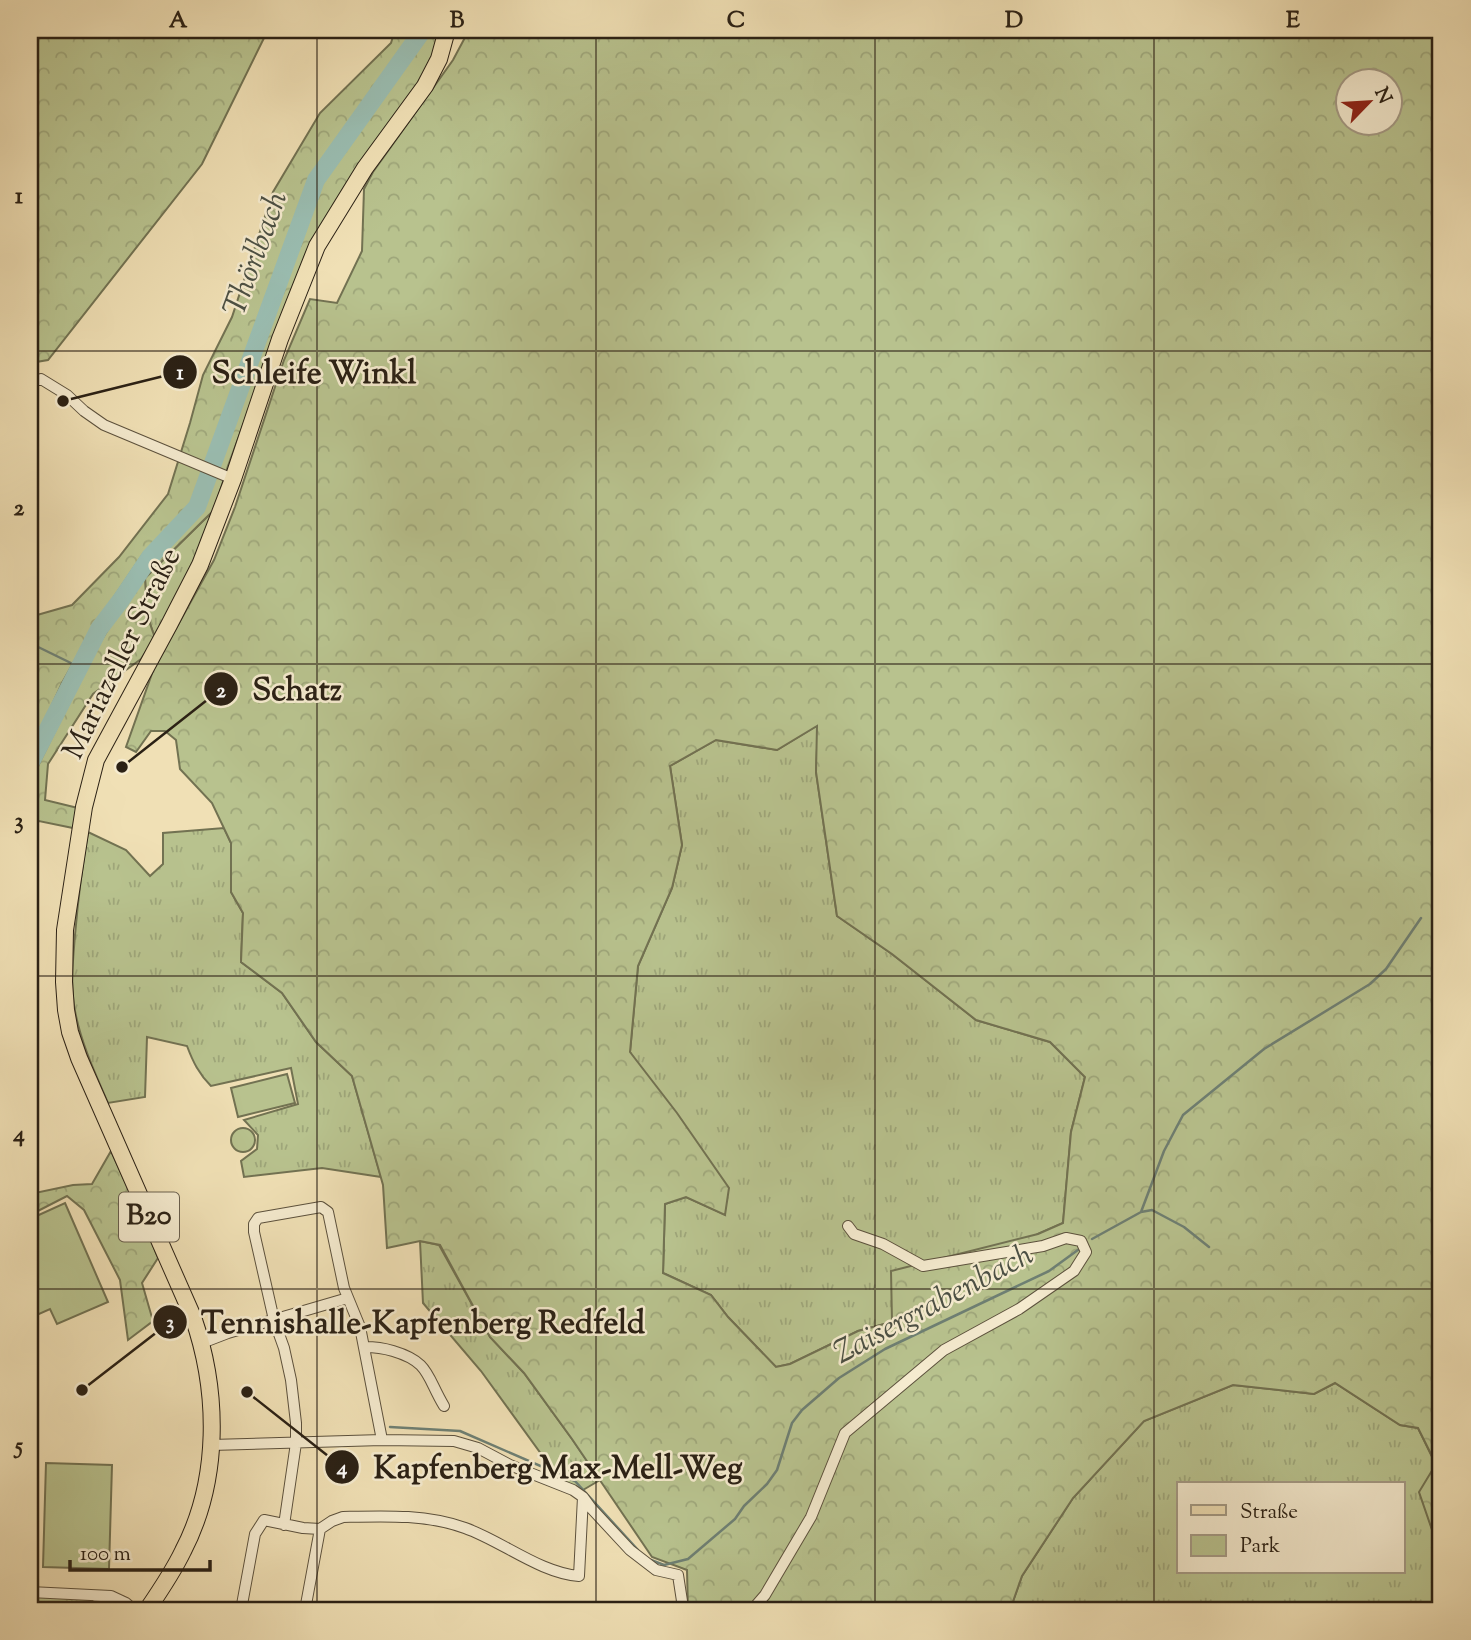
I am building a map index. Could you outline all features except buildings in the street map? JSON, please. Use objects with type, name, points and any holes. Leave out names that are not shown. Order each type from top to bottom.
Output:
[{"type":"main road","name":"Mariazeller Straße","points":[[147,1610],[191,1533],[205,1489],[212,1421],[208,1372],[202,1343],[176,1276],[117,1147],[70,1032],[64,982],[65,943],[81,823],[96,760],[200,565],[284,328],[317,246],[358,179],[425,86],[439,59],[447,30]]},
{"type":"street","points":[[30,383],[41,379],[67,395],[104,425],[231,478]]},
{"type":"street","points":[[284,1525],[296,1443],[291,1380],[254,1232],[254,1224],[258,1219],[321,1207],[330,1215],[344,1288],[365,1347],[382,1440]]},
{"type":"street","points":[[752,1610],[765,1595],[811,1517],[845,1433],[944,1350],[1019,1309],[1074,1271],[1086,1251],[1081,1241],[1066,1238],[1043,1246],[923,1266],[884,1244],[854,1234],[848,1226]]},
{"type":"street","points":[[202,1343],[228,1332],[348,1298]]},
{"type":"street","points":[[365,1347],[411,1356],[430,1377],[444,1406]]},
{"type":"street","points":[[211,1445],[382,1440],[454,1441],[478,1448],[510,1465],[573,1490],[583,1497],[630,1550],[656,1570],[678,1575],[682,1601],[679,1610]]},
{"type":"street","points":[[241,1610],[255,1534],[264,1520],[320,1529],[342,1517],[427,1518],[465,1528],[546,1566],[568,1575],[579,1576],[583,1497]]},
{"type":"street","points":[[305,1610],[320,1529]]},
{"type":"street","points":[[30,1592],[116,1597],[134,1610]]},
{"type":"street","points":[[93,1610],[103,1596]]},
{"type":"green space","points":[[30,30],[245,30],[264,38],[202,164],[48,360],[30,363]]},
{"type":"green space","points":[[395,30],[416,30],[318,166],[298,210],[191,507],[143,554],[93,628],[62,683],[30,753],[30,685],[34,674],[30,670],[30,617],[72,605],[119,557],[168,494],[203,375],[232,317],[273,192],[320,113],[391,43]]},
{"type":"green space","points":[[425,30],[439,30],[435,52],[415,90],[357,168],[260,379],[214,510],[145,578],[147,615],[155,638],[141,659],[93,694],[48,764],[45,800],[78,808],[73,828],[39,821],[30,833],[30,782],[93,654],[139,579],[200,508],[314,200],[337,154],[425,38]]},
{"type":"green space","points":[[469,30],[1441,30],[1441,1556],[1419,1492],[1436,1464],[1418,1428],[1400,1425],[1335,1383],[1314,1394],[1233,1385],[1144,1421],[1073,1498],[1022,1576],[1010,1610],[688,1610],[687,1570],[652,1557],[524,1373],[490,1337],[440,1245],[420,1241],[387,1248],[383,1185],[352,1076],[316,1042],[282,993],[241,962],[243,913],[231,892],[231,843],[212,803],[180,769],[176,740],[165,731],[151,731],[136,752],[126,747],[154,668],[214,560],[235,507],[284,360],[310,299],[337,303],[362,251],[364,189],[373,172],[453,60]],"holes":[[[817,726],[816,772],[837,916],[892,954],[976,1020],[1050,1042],[1085,1077],[1071,1132],[1063,1223],[1038,1234],[891,1271],[892,1322],[858,1331],[790,1364],[776,1367],[728,1317],[711,1295],[663,1273],[665,1204],[686,1197],[725,1215],[729,1188],[630,1052],[638,966],[672,888],[682,845],[670,766],[716,740],[777,750]]]},
{"type":"green space","points":[[214,510],[201,553],[155,638],[147,615],[145,578]]},
{"type":"green space","points":[[818,725],[816,772],[837,916],[892,954],[976,1020],[1050,1042],[1085,1077],[1071,1132],[1063,1223],[1038,1234],[892,1322],[858,1331],[790,1364],[776,1367],[728,1317],[711,1295],[663,1273],[665,1204],[686,1197],[724,1214],[630,1052],[638,966],[672,888],[682,845],[670,766],[716,740],[777,750]]},
{"type":"green space","points":[[224,828],[231,843],[231,892],[243,913],[241,962],[282,993],[316,1042],[352,1076],[381,1177],[322,1168],[244,1177],[241,1161],[257,1149],[258,1135],[244,1120],[298,1104],[291,1068],[211,1086],[197,1067],[187,1046],[147,1037],[145,1097],[108,1103],[81,1035],[73,992],[76,922],[88,832],[126,850],[150,876],[163,864],[163,833]]},
{"type":"green space","points":[[287,1074],[295,1103],[238,1117],[231,1088]]},
{"type":"green space","points":[[243,1128],[252,1131],[255,1140],[252,1149],[243,1152],[234,1149],[231,1140],[234,1131]]},
{"type":"green space","points":[[111,1151],[158,1258],[142,1283],[153,1321],[128,1340],[120,1280],[84,1210],[67,1196],[30,1215],[30,1194],[92,1184]]},
{"type":"green space","points":[[65,1203],[108,1302],[57,1324],[50,1309],[30,1318],[30,1219]]},
{"type":"green space","points":[[420,1241],[439,1245],[490,1337],[524,1373],[600,1480],[583,1490],[560,1480],[481,1371],[423,1303]]},
{"type":"green space","points":[[1335,1383],[1400,1425],[1418,1428],[1436,1465],[1420,1492],[1441,1556],[1441,1610],[1010,1610],[1022,1576],[1073,1498],[1144,1421],[1233,1385],[1314,1394]]},
{"type":"green space","points":[[46,1463],[112,1465],[109,1569],[43,1567]]},
{"type":"green space","points":[[31,1596],[93,1599],[110,1602],[118,1610],[30,1610]]},
{"type":"waterway","name":"Thörlbach","points":[[30,764],[99,629],[150,557],[197,507],[316,180],[423,30]]},
{"type":"waterway","points":[[30,643],[79,667]]},
{"type":"waterway","points":[[1141,1212],[1164,1151],[1183,1115],[1264,1049],[1370,984],[1386,969],[1421,918]]},
{"type":"waterway","name":"Zaisergrabenbach","points":[[1092,1239],[1141,1212],[1152,1210],[1184,1227],[1209,1247]]},
{"type":"waterway","name":"Zaisergrabenbach","points":[[651,1560],[664,1565],[688,1559],[735,1519],[777,1470],[792,1423],[802,1410],[839,1378],[885,1349],[1049,1271],[1082,1247]]},
{"type":"waterway","name":"Zaisergrabenbach","points":[[390,1427],[460,1431],[575,1481],[638,1550]]},
{"type":"place","name":"Schleife Winkl","points":[[63,401]]},
{"type":"place","name":"Schatz","points":[[122,767]]},
{"type":"place","name":"Tennishalle-Kapfenberg Redfeld","points":[[82,1390]]},
{"type":"place","name":"Kapfenberg Max-Mell-Weg","points":[[247,1392]]}]
